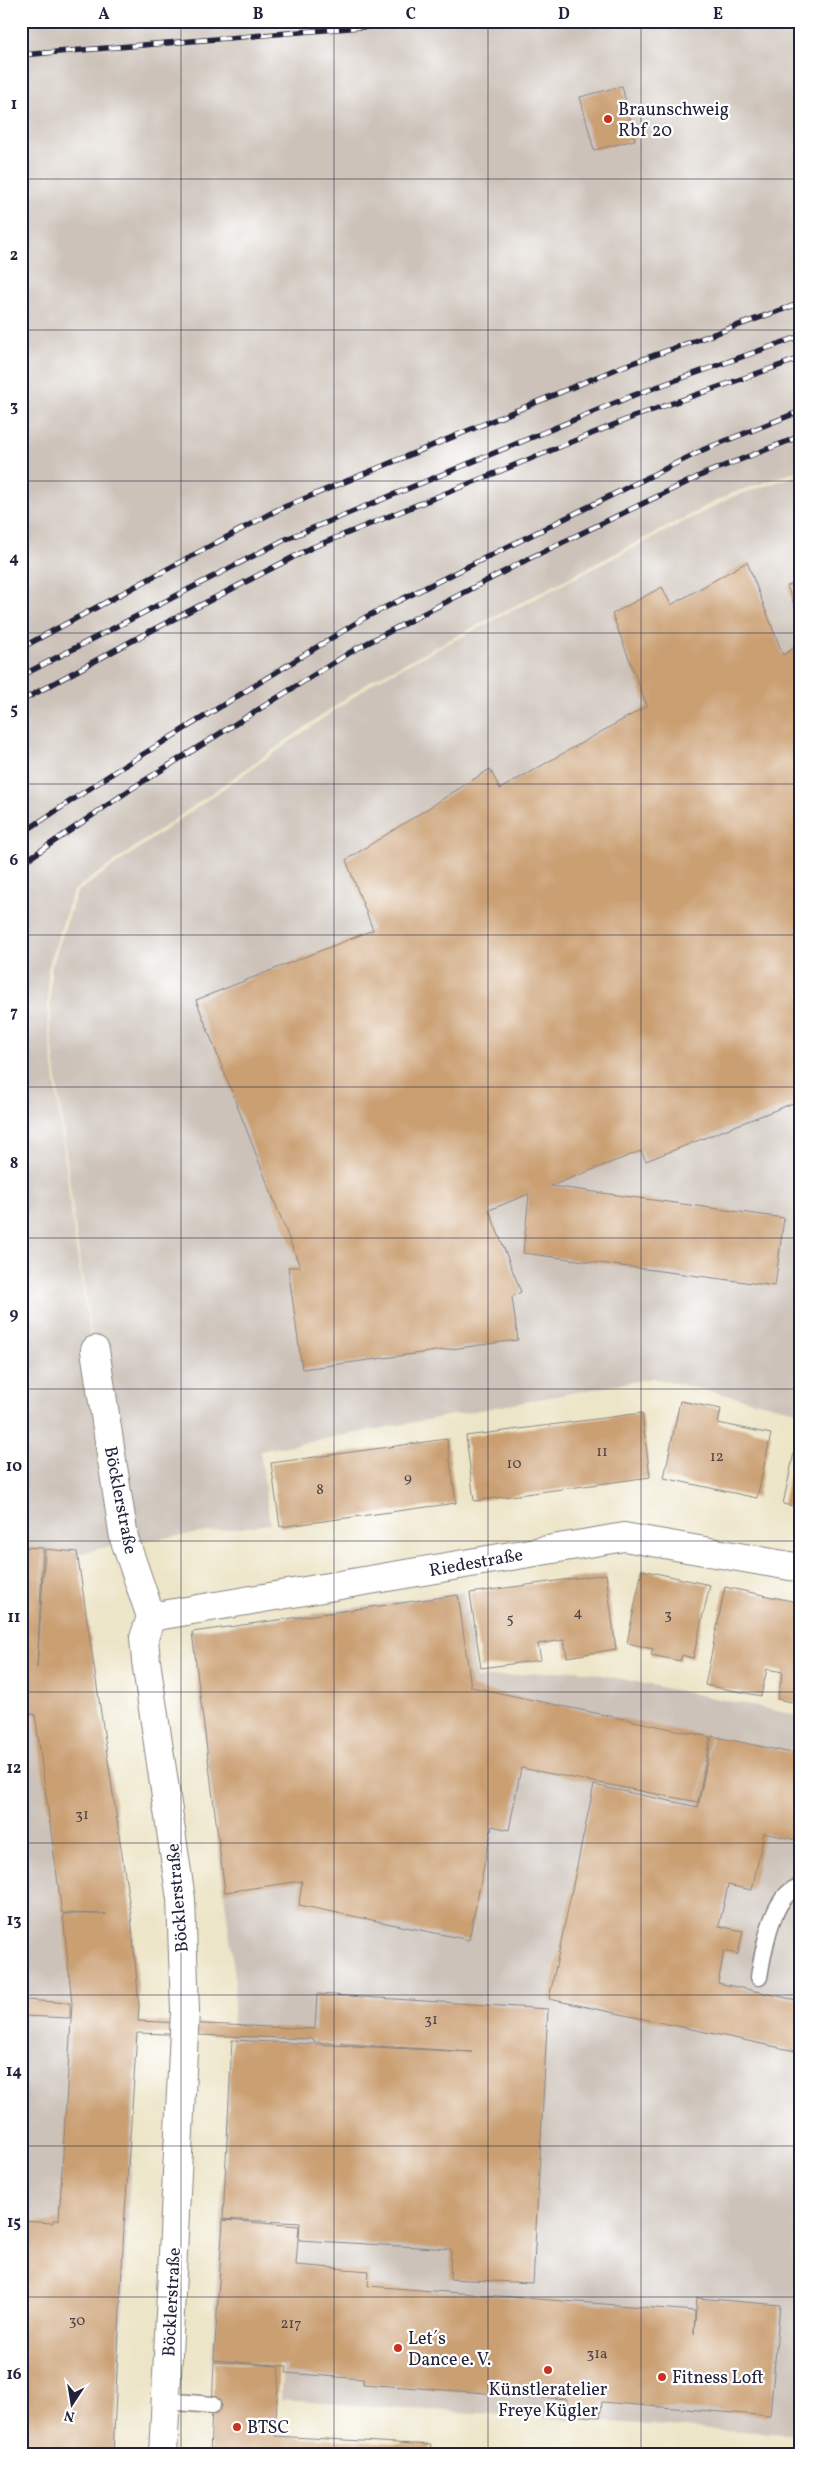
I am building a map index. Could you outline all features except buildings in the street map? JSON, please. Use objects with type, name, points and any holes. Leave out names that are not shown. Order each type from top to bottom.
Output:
[{"type":"street","name":"Böcklerstraße","points":[[95,1350],[124,1538],[151,1616],[144,1638],[146,1662],[181,1899],[185,2011],[163,2455]]},
{"type":"street","name":"Riedestraße","points":[[151,1616],[624,1537],[801,1568]]},
{"type":"lane","points":[[759,1976],[766,1936],[781,1901],[796,1888],[801,1888]]},
{"type":"lane","points":[[166,2401],[212,2405]]},
{"type":"shaded area","points":[[21,21],[801,21],[801,470],[730,494],[372,680],[73,891],[48,968],[48,1025],[75,1242],[123,1543],[78,1554],[132,1915],[140,2007],[114,2455],[21,2455]]},
{"type":"shaded area","points":[[801,474],[801,1412],[652,1378],[260,1451],[270,1524],[124,1543],[77,1242],[50,1025],[51,969],[77,892],[376,681],[734,496]]},
{"type":"shaded area","points":[[464,1592],[476,1678],[578,1670],[801,1716],[801,2435],[281,2400],[282,2365],[212,2361],[235,1978],[190,1631]]},
{"type":"railway","points":[[21,55],[435,21]]},
{"type":"railway","points":[[21,648],[277,510],[621,367],[801,303]]},
{"type":"railway","points":[[21,676],[284,540],[634,395],[801,336]]},
{"type":"railway","points":[[21,701],[311,548],[633,417],[801,358]]},
{"type":"railway","points":[[21,834],[116,771],[364,618],[705,449],[801,411]]},
{"type":"railway","points":[[21,864],[131,789],[354,650],[528,559],[706,473],[801,436]]},
{"type":"place","name":"Braunschweig Rbf 20","points":[[608,119]]},
{"type":"place","name":"Let´s Dance e. V.","points":[[398,2348]]},
{"type":"place","name":"Künstleratelier Freye Kügler","points":[[548,2370]]},
{"type":"place","name":"Fitness Loft","points":[[662,2377]]},
{"type":"place","name":"BTSC","points":[[237,2427]]}]
